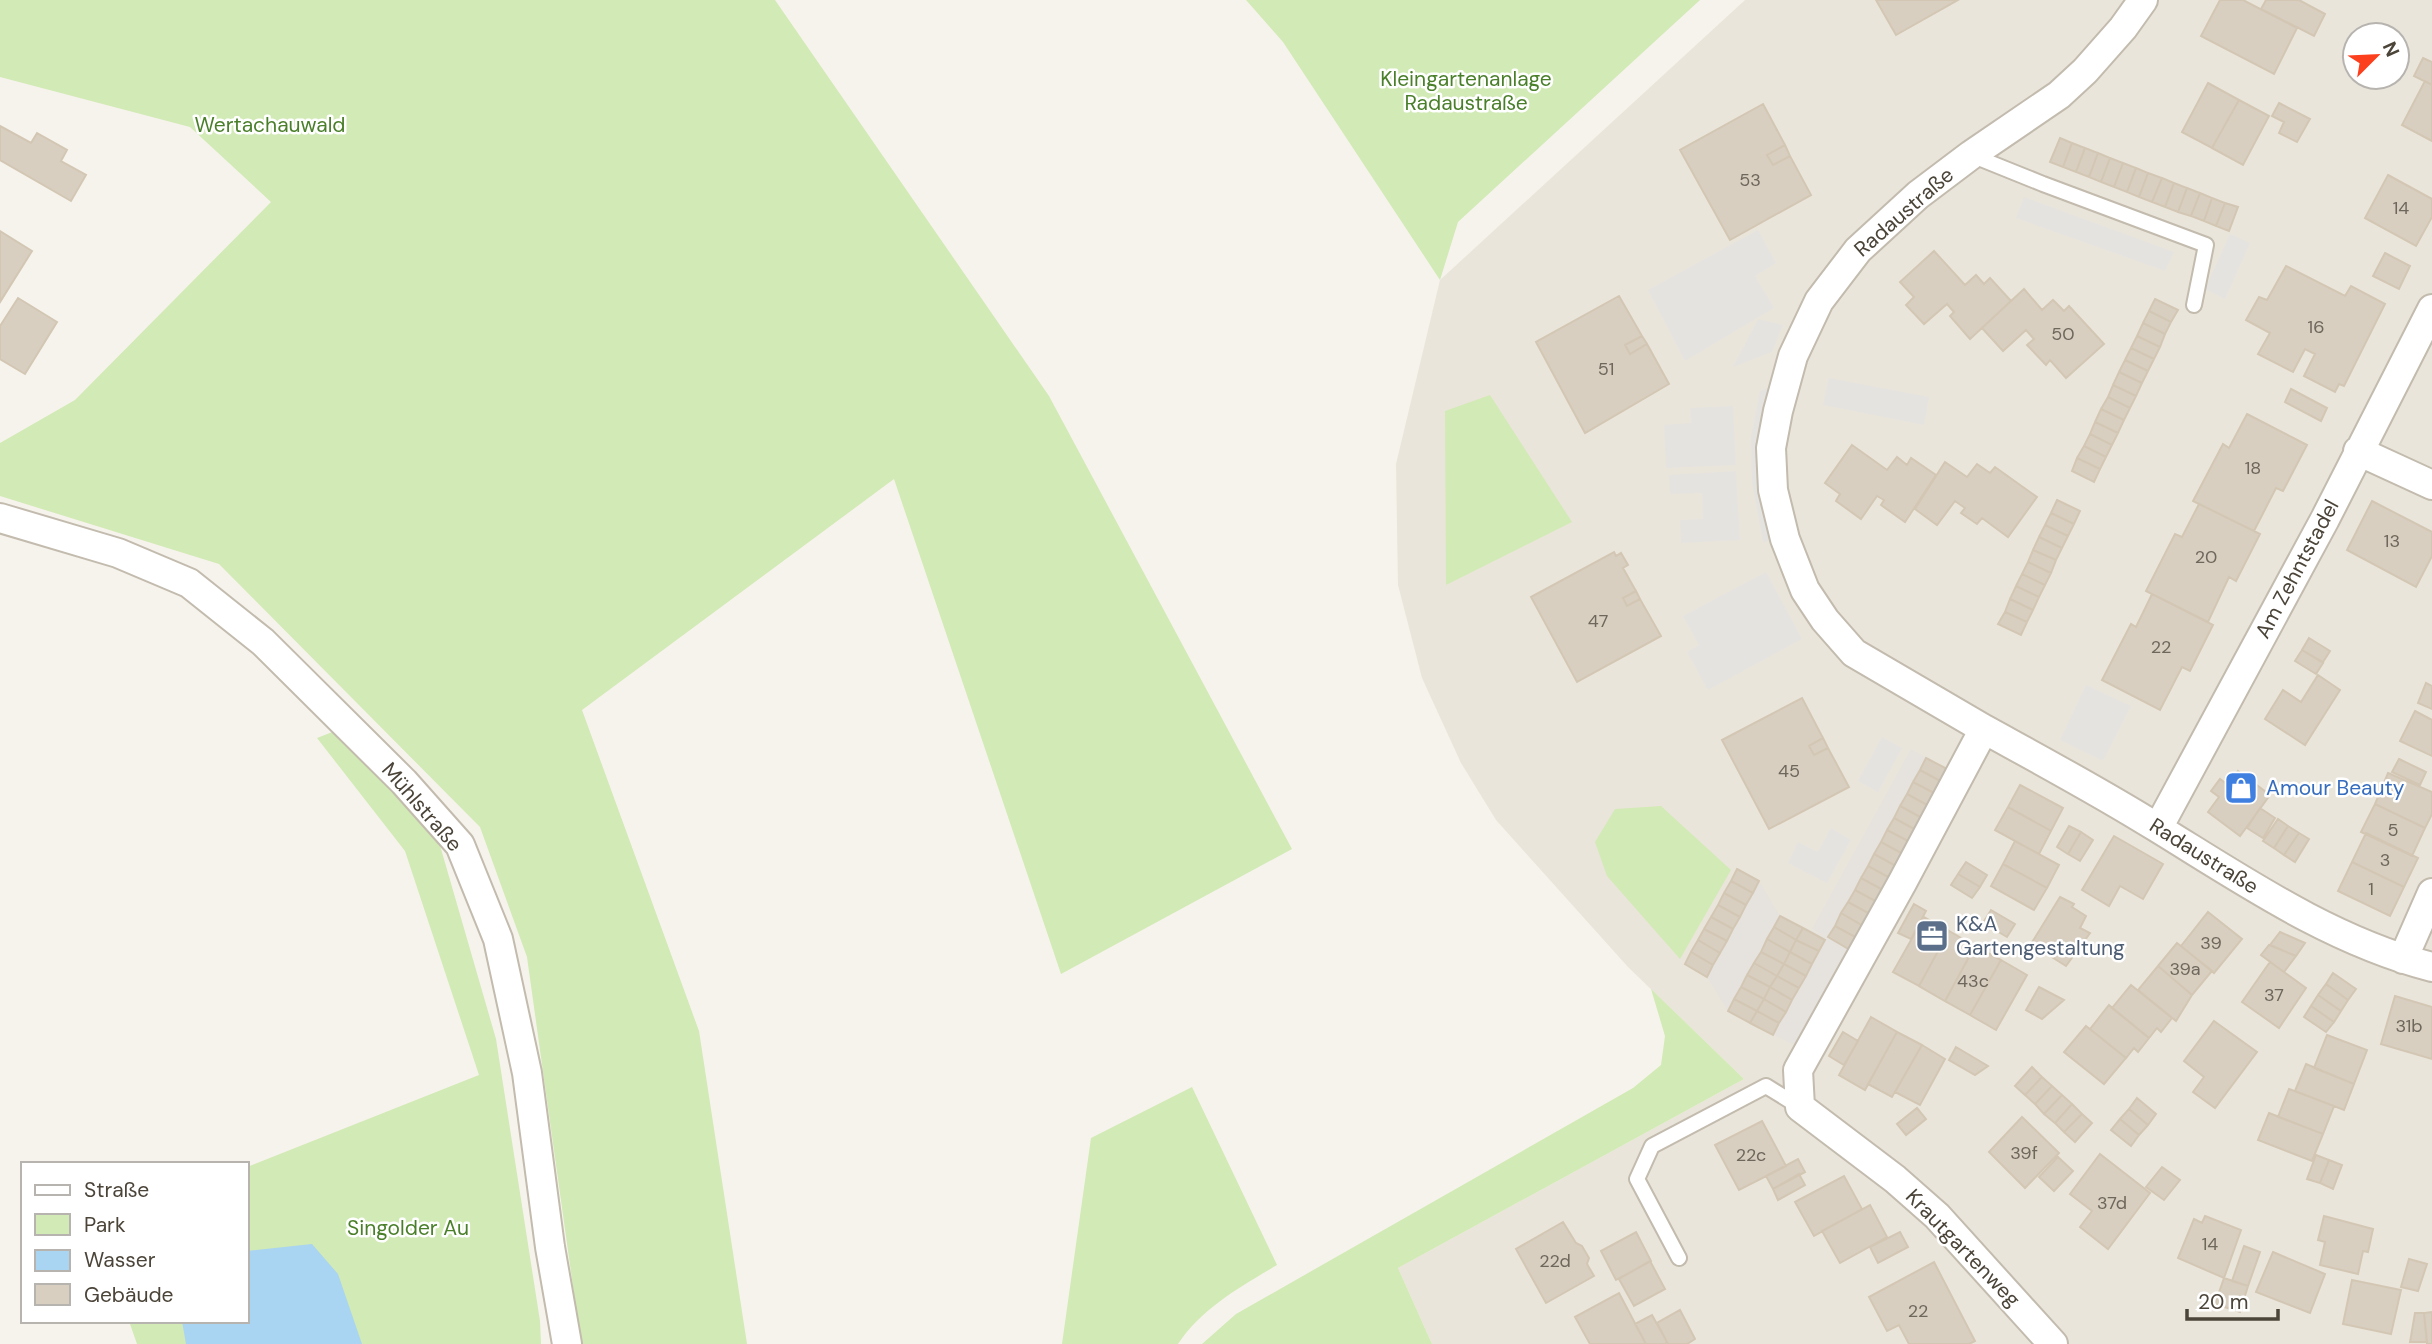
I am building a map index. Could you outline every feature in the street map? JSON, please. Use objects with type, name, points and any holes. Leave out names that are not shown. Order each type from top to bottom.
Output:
[{"type":"street","name":"Radaustraße","points":[[2143,0],[2123,28],[2085,71],[2059,95],[1918,195],[1857,250],[1819,301],[1793,355],[1771,449],[1773,490],[1785,539],[1805,590],[1825,620],[1854,653],[2158,828],[2285,906],[2403,960],[2432,967]]},
{"type":"street","name":"Am Zehntstadel","points":[[2158,828],[2325,519],[2432,309]]},
{"type":"street","points":[[2358,451],[2432,485]]},
{"type":"street","name":"Mühlstraße","points":[[0,518],[118,553],[189,583],[263,642],[404,782],[460,845],[498,939],[527,1073],[550,1247],[567,1344]]},
{"type":"street","points":[[1800,1107],[1798,1070],[1984,729]]},
{"type":"street","points":[[2403,960],[2432,893]]},
{"type":"street","name":"Krautgartenweg","points":[[1800,1107],[1895,1179],[1937,1216],[2053,1344]]},
{"type":"lane","points":[[1971,155],[2206,245],[2194,305]]},
{"type":"lane","points":[[1679,1258],[1637,1179],[1652,1146],[1766,1086],[1800,1107]]},
{"type":"shaded area","points":[[1745,0],[2432,0],[2432,1344],[1432,1344],[1398,1268],[1744,1079],[1628,967],[1496,820],[1461,763],[1422,678],[1398,585],[1396,464],[1440,280]]},
{"type":"shaded area","points":[[2024,197],[2174,252],[2165,271],[2016,218]]},
{"type":"shaded area","points":[[1758,230],[1776,263],[1755,276],[1774,308],[1685,361],[1648,290]]},
{"type":"shaded area","points":[[2230,234],[2250,243],[2225,299],[2205,289]]},
{"type":"shaded area","points":[[1758,319],[1783,325],[1772,352],[1733,367]]},
{"type":"shaded area","points":[[1829,378],[1929,397],[1924,425],[1823,405]]},
{"type":"shaded area","points":[[1771,387],[1772,540],[1763,542],[1752,482],[1751,437],[1760,391]]},
{"type":"shaded area","points":[[1733,406],[1736,465],[1666,468],[1664,425],[1691,423],[1690,408]]},
{"type":"shaded area","points":[[1736,471],[1740,540],[1681,543],[1680,520],[1703,519],[1702,493],[1670,494],[1669,475]]},
{"type":"shaded area","points":[[1766,572],[1802,639],[1708,690],[1687,652],[1699,645],[1683,616]]},
{"type":"shaded area","points":[[2086,685],[2131,706],[2103,761],[2060,740]]},
{"type":"shaded area","points":[[1882,737],[1902,748],[1878,792],[1858,781]]},
{"type":"shaded area","points":[[1911,749],[1949,770],[1798,1047],[1728,1011],[1707,977],[1685,964],[1737,869],[1759,881],[1780,916],[1834,941],[1812,929]]},
{"type":"shaded area","points":[[1831,828],[1851,840],[1827,883],[1788,863],[1798,842],[1818,852]]},
{"type":"green space","name":"Wertachauwald","points":[[0,0],[775,0],[1049,396],[1292,849],[1061,974],[894,479],[582,710],[699,1031],[747,1344],[581,1344],[527,957],[480,827],[219,564],[0,496],[0,443],[75,400],[271,202],[190,127],[0,77]]},
{"type":"green space","name":"Kleingartenanlage Radaustraße","points":[[1246,0],[1700,0],[1458,222],[1440,280],[1283,42]]},
{"type":"green space","points":[[1490,395],[1572,522],[1446,585],[1445,411]]},
{"type":"green space","name":"Singolder Au","points":[[335,731],[437,835],[496,1039],[540,1321],[541,1344],[137,1344],[130,1323],[248,1323],[248,1167],[479,1075],[405,851],[317,738]]},
{"type":"green space","points":[[1661,806],[1731,870],[1680,959],[1607,876],[1595,842],[1615,809]]},
{"type":"green space","points":[[1651,989],[1744,1079],[1398,1268],[1432,1344],[1202,1344],[1236,1314],[1633,1088],[1661,1065],[1665,1036]]},
{"type":"green space","points":[[1192,1087],[1277,1265],[1210,1309],[1178,1344],[1062,1344],[1091,1138]]},
{"type":"water","points":[[312,1244],[338,1274],[362,1344],[186,1344],[182,1323],[248,1323],[248,1251]]},
{"type":"building","points":[[1876,0],[1958,0],[1896,35]]},
{"type":"building","points":[[2220,0],[2243,0],[2297,28],[2274,74],[2201,36]]},
{"type":"building","points":[[2266,0],[2299,0],[2325,14],[2314,36],[2261,9]]},
{"type":"building","points":[[2423,58],[2432,62],[2432,85],[2414,76]]},
{"type":"building","points":[[2425,81],[2432,85],[2432,141],[2402,125]]},
{"type":"building","points":[[2208,83],[2239,100],[2212,148],[2182,132]]},
{"type":"building","points":[[2239,100],[2269,116],[2243,165],[2212,148]]},
{"type":"building","points":[[2279,103],[2310,119],[2297,142],[2279,133],[2284,122],[2272,116]]},
{"type":"building","points":[[1763,104],[1785,145],[1767,155],[1773,165],[1790,156],[1811,195],[1730,240],[1680,150]]},
{"type":"building","points":[[0,126],[31,143],[37,133],[67,150],[61,161],[86,175],[71,201],[0,160]]},
{"type":"building","points":[[2060,138],[2072,143],[2063,167],[2050,162]]},
{"type":"building","points":[[2072,143],[2085,148],[2076,172],[2063,167]]},
{"type":"building","points":[[1785,145],[1790,156],[1773,165],[1767,155]]},
{"type":"building","points":[[2085,148],[2098,153],[2089,177],[2076,172]]},
{"type":"building","points":[[2098,153],[2110,158],[2101,182],[2089,177]]},
{"type":"building","points":[[2110,158],[2123,163],[2114,187],[2101,182]]},
{"type":"building","points":[[2123,163],[2136,168],[2127,192],[2114,187]]},
{"type":"building","points":[[2136,168],[2148,173],[2139,197],[2127,192]]},
{"type":"building","points":[[2148,173],[2162,178],[2152,202],[2139,197]]},
{"type":"building","points":[[2388,175],[2432,199],[2432,217],[2416,246],[2365,218]]},
{"type":"building","points":[[2162,178],[2174,183],[2165,207],[2152,202]]},
{"type":"building","points":[[2174,183],[2187,188],[2178,212],[2165,207]]},
{"type":"building","points":[[2187,188],[2200,193],[2191,216],[2178,212]]},
{"type":"building","points":[[2200,193],[2212,198],[2204,221],[2191,216]]},
{"type":"building","points":[[2212,198],[2225,203],[2216,226],[2204,221]]},
{"type":"building","points":[[2225,203],[2238,207],[2229,231],[2216,226]]},
{"type":"building","points":[[0,231],[32,251],[0,302]]},
{"type":"building","points":[[1934,251],[1965,285],[1976,275],[1984,284],[1990,278],[2011,301],[1970,339],[1950,316],[1954,312],[1947,304],[1924,324],[1906,305],[1914,297],[1900,282]]},
{"type":"building","points":[[2385,253],[2410,266],[2399,289],[2373,276]]},
{"type":"building","points":[[2286,266],[2345,296],[2351,286],[2385,304],[2344,386],[2339,384],[2335,392],[2304,376],[2315,354],[2305,349],[2293,372],[2258,354],[2270,333],[2246,320],[2259,297],[2267,300]]},
{"type":"building","points":[[2024,289],[2042,310],[2053,300],[2064,311],[2069,306],[2104,344],[2066,378],[2050,360],[2046,365],[2027,345],[2034,339],[2026,330],[2003,351],[1982,328]]},
{"type":"building","points":[[1619,296],[1642,336],[1625,345],[1630,354],[1647,344],[1669,384],[1585,433],[1536,342]]},
{"type":"building","points":[[18,298],[57,322],[25,374],[0,359],[0,326]]},
{"type":"building","points":[[2155,299],[2178,310],[2171,322],[2149,311]]},
{"type":"building","points":[[2149,311],[2171,322],[2165,334],[2143,323]]},
{"type":"building","points":[[2143,323],[2165,334],[2160,347],[2137,336]]},
{"type":"building","points":[[1642,336],[1647,344],[1630,354],[1625,345]]},
{"type":"building","points":[[2137,336],[2160,347],[2154,359],[2131,348]]},
{"type":"building","points":[[2131,348],[2154,359],[2148,371],[2125,360]]},
{"type":"building","points":[[2125,360],[2148,371],[2142,383],[2119,372]]},
{"type":"building","points":[[2119,372],[2142,383],[2136,396],[2113,385]]},
{"type":"building","points":[[2113,385],[2136,396],[2130,408],[2108,397]]},
{"type":"building","points":[[2291,389],[2327,408],[2321,421],[2285,402]]},
{"type":"building","points":[[2108,397],[2130,408],[2124,420],[2101,409]]},
{"type":"building","points":[[2101,409],[2124,420],[2118,433],[2095,422]]},
{"type":"building","points":[[2247,414],[2307,445],[2283,491],[2276,488],[2254,531],[2193,501],[2223,444],[2229,448]]},
{"type":"building","points":[[2095,422],[2118,433],[2112,445],[2090,434]]},
{"type":"building","points":[[2090,434],[2112,445],[2106,457],[2084,446]]},
{"type":"building","points":[[1852,445],[1887,470],[1897,457],[1907,465],[1911,458],[1936,475],[1905,522],[1881,505],[1884,500],[1877,496],[1861,519],[1836,501],[1840,494],[1825,483]]},
{"type":"building","points":[[2084,446],[2106,457],[2100,469],[2077,458]]},
{"type":"building","points":[[2077,458],[2100,469],[2094,482],[2072,471]]},
{"type":"building","points":[[1945,462],[1967,477],[1977,464],[1990,473],[1995,467],[2037,497],[2008,537],[1982,518],[1977,524],[1961,513],[1965,508],[1955,501],[1937,525],[1915,509]]},
{"type":"building","points":[[2057,500],[2080,511],[2074,524],[2051,513]]},
{"type":"building","points":[[2372,501],[2432,532],[2432,556],[2416,587],[2347,550]]},
{"type":"building","points":[[2199,504],[2260,534],[2236,581],[2229,577],[2208,622],[2146,591],[2175,534],[2182,537]]},
{"type":"building","points":[[2051,513],[2074,524],[2068,536],[2045,525]]},
{"type":"building","points":[[2045,525],[2068,536],[2062,548],[2039,537]]},
{"type":"building","points":[[2039,537],[2062,548],[2056,560],[2033,550]]},
{"type":"building","points":[[2033,550],[2056,560],[2051,573],[2028,562]]},
{"type":"building","points":[[1614,552],[1616,556],[1621,553],[1628,565],[1623,568],[1636,591],[1623,598],[1627,606],[1640,599],[1661,636],[1577,682],[1531,597]]},
{"type":"building","points":[[2028,562],[2051,573],[2045,585],[2022,574]]},
{"type":"building","points":[[2022,574],[2045,585],[2039,597],[2016,586]]},
{"type":"building","points":[[2016,586],[2039,597],[2033,610],[2010,599]]},
{"type":"building","points":[[1636,591],[1640,599],[1627,606],[1623,598]]},
{"type":"building","points":[[2152,594],[2213,625],[2190,671],[2182,667],[2160,710],[2102,680],[2131,624],[2136,627]]},
{"type":"building","points":[[2010,599],[2033,610],[2027,622],[2005,612]]},
{"type":"building","points":[[2005,612],[2027,622],[2021,635],[1998,624]]},
{"type":"building","points":[[2309,638],[2330,651],[2323,662],[2302,650]]},
{"type":"building","points":[[2302,650],[2323,663],[2316,674],[2295,661]]},
{"type":"building","points":[[2318,675],[2340,690],[2305,745],[2265,719],[2283,690],[2301,702]]},
{"type":"building","points":[[2426,683],[2432,686],[2432,709],[2418,703]]},
{"type":"building","points":[[1802,698],[1823,738],[1809,746],[1814,755],[1828,748],[1849,787],[1769,829],[1722,740]]},
{"type":"building","points":[[2415,711],[2432,720],[2432,756],[2400,741]]},
{"type":"building","points":[[1823,738],[1828,748],[1814,755],[1809,746]]},
{"type":"building","points":[[1926,758],[1949,770],[1942,782],[1920,770]]},
{"type":"building","points":[[2399,759],[2426,772],[2420,785],[2392,772]]},
{"type":"building","points":[[1920,770],[1942,782],[1936,794],[1913,782]]},
{"type":"building","points":[[2238,771],[2270,795],[2240,836],[2208,812],[2219,797],[2211,791],[2220,779],[2228,785]]},
{"type":"building","points":[[2388,773],[2432,792],[2432,814],[2425,828],[2375,804]]},
{"type":"building","points":[[1913,782],[1936,794],[1929,806],[1907,794]]},
{"type":"building","points":[[2020,785],[2063,808],[2051,831],[2008,807]]},
{"type":"building","points":[[1907,794],[1929,806],[1922,818],[1900,806]]},
{"type":"building","points":[[2375,804],[2425,828],[2412,856],[2361,832]]},
{"type":"building","points":[[1900,806],[1922,818],[1916,830],[1894,818]]},
{"type":"building","points":[[2008,807],[2051,831],[2039,854],[1995,830]]},
{"type":"building","points":[[2260,808],[2275,818],[2263,838],[2247,828]]},
{"type":"building","points":[[1894,818],[1916,830],[1910,842],[1887,830]]},
{"type":"building","points":[[2278,819],[2288,826],[2274,848],[2263,841]]},
{"type":"building","points":[[2069,826],[2081,832],[2068,854],[2057,847]]},
{"type":"building","points":[[2288,826],[2299,833],[2284,855],[2274,848]]},
{"type":"building","points":[[1887,830],[1910,842],[1903,854],[1881,842]]},
{"type":"building","points":[[2081,832],[2093,840],[2080,861],[2068,854]]},
{"type":"building","points":[[2299,833],[2309,839],[2295,862],[2284,855]]},
{"type":"building","points":[[2366,833],[2418,858],[2404,887],[2352,862]]},
{"type":"building","points":[[2114,836],[2163,864],[2143,899],[2120,886],[2109,906],[2082,890]]},
{"type":"building","points":[[2015,841],[2059,865],[2047,888],[2003,864]]},
{"type":"building","points":[[1881,842],[1903,854],[1896,866],[1874,854]]},
{"type":"building","points":[[1874,854],[1896,866],[1890,878],[1868,866]]},
{"type":"building","points":[[1966,862],[1987,875],[1980,887],[1958,874]]},
{"type":"building","points":[[2352,862],[2404,887],[2390,916],[2338,891]]},
{"type":"building","points":[[2003,864],[2047,888],[2034,910],[1991,886]]},
{"type":"building","points":[[1868,866],[1890,878],[1883,890],[1861,878]]},
{"type":"building","points":[[1737,869],[1759,881],[1753,893],[1731,881]]},
{"type":"building","points":[[1958,874],[1980,887],[1972,898],[1951,885]]},
{"type":"building","points":[[1861,878],[1883,890],[1877,902],[1855,890]]},
{"type":"building","points":[[1731,881],[1753,893],[1746,905],[1724,893]]},
{"type":"building","points":[[1855,890],[1877,902],[1870,914],[1848,902]]},
{"type":"building","points":[[1724,893],[1746,905],[1740,917],[1718,905]]},
{"type":"building","points":[[2060,897],[2074,904],[2072,907],[2086,916],[2080,928],[2090,933],[2066,966],[2031,944]]},
{"type":"building","points":[[1848,902],[1870,914],[1863,926],[1841,913]]},
{"type":"building","points":[[1914,904],[1926,911],[1911,939],[1898,933]]},
{"type":"building","points":[[1718,905],[1740,917],[1733,929],[1711,917]]},
{"type":"building","points":[[1991,910],[2015,924],[2007,937],[1983,923]]},
{"type":"building","points":[[2208,912],[2242,939],[2214,973],[2181,946]]},
{"type":"building","points":[[1841,913],[1863,926],[1857,938],[1835,926]]},
{"type":"building","points":[[1780,916],[1803,928],[1796,940],[1774,927]]},
{"type":"building","points":[[1711,917],[1733,929],[1727,941],[1704,929]]},
{"type":"building","points":[[1924,917],[1949,931],[1919,986],[1893,972]]},
{"type":"building","points":[[1835,926],[1857,938],[1850,950],[1828,937]]},
{"type":"building","points":[[1774,927],[1796,940],[1790,952],[1767,939]]},
{"type":"building","points":[[1803,928],[1825,940],[1819,951],[1796,940]]},
{"type":"building","points":[[1704,929],[1727,941],[1720,953],[1698,940]]},
{"type":"building","points":[[1949,931],[1975,946],[1945,1001],[1919,986]]},
{"type":"building","points":[[2280,932],[2305,943],[2296,956],[2270,945]]},
{"type":"building","points":[[1767,939],[1790,952],[1784,964],[1761,952]]},
{"type":"building","points":[[1698,940],[1720,953],[1713,965],[1691,952]]},
{"type":"building","points":[[1796,940],[1819,951],[1812,964],[1790,952]]},
{"type":"building","points":[[2177,943],[2212,971],[2192,995],[2158,966]]},
{"type":"building","points":[[2269,945],[2296,956],[2284,972],[2261,955]]},
{"type":"building","points":[[1975,946],[2001,960],[1970,1015],[1945,1001]]},
{"type":"building","points":[[1691,952],[1713,965],[1707,977],[1685,964]]},
{"type":"building","points":[[1761,952],[1784,964],[1777,976],[1754,963]]},
{"type":"building","points":[[1790,952],[1812,964],[1806,976],[1784,964]]},
{"type":"building","points":[[2001,960],[2027,975],[1996,1030],[1970,1015]]},
{"type":"building","points":[[2270,962],[2306,988],[2279,1028],[2242,1002]]},
{"type":"building","points":[[1754,963],[1777,976],[1770,987],[1747,975]]},
{"type":"building","points":[[1784,964],[1806,976],[1799,988],[1777,976]]},
{"type":"building","points":[[2158,966],[2192,995],[2176,1021],[2138,990]]},
{"type":"building","points":[[2333,973],[2356,989],[2348,1000],[2326,984]]},
{"type":"building","points":[[1747,975],[1770,987],[1764,999],[1741,987]]},
{"type":"building","points":[[1777,976],[1799,988],[1792,1000],[1770,987]]},
{"type":"building","points":[[2326,984],[2348,1000],[2341,1011],[2318,995]]},
{"type":"building","points":[[2131,985],[2172,1018],[2161,1032],[2157,1028],[2149,1038],[2112,1008]]},
{"type":"building","points":[[1741,987],[1764,999],[1757,1011],[1734,999]]},
{"type":"building","points":[[1770,987],[1792,1000],[1786,1012],[1764,999]]},
{"type":"building","points":[[2039,987],[2064,1000],[2042,1019],[2026,1010]]},
{"type":"building","points":[[2318,995],[2341,1011],[2334,1022],[2311,1006]]},
{"type":"building","points":[[2395,996],[2432,1007],[2432,1059],[2381,1044]]},
{"type":"building","points":[[1734,999],[1757,1011],[1750,1023],[1728,1011]]},
{"type":"building","points":[[1764,999],[1786,1012],[1779,1023],[1757,1011]]},
{"type":"building","points":[[2109,1005],[2149,1038],[2138,1052],[2134,1048],[2126,1058],[2090,1029]]},
{"type":"building","points":[[2311,1006],[2334,1022],[2326,1032],[2304,1017]]},
{"type":"building","points":[[1757,1011],[1779,1023],[1773,1035],[1750,1023]]},
{"type":"building","points":[[1871,1017],[1897,1032],[1865,1090],[1839,1075]]},
{"type":"building","points":[[2214,1021],[2257,1052],[2215,1108],[2193,1092],[2204,1077],[2184,1061]]},
{"type":"building","points":[[2086,1026],[2126,1058],[2104,1084],[2064,1052]]},
{"type":"building","points":[[1843,1032],[1858,1041],[1844,1065],[1829,1056]]},
{"type":"building","points":[[1897,1032],[1922,1045],[1892,1097],[1868,1084]]},
{"type":"building","points":[[2327,1035],[2367,1050],[2354,1084],[2314,1068]]},
{"type":"building","points":[[1922,1045],[1945,1059],[1920,1105],[1895,1092]]},
{"type":"building","points":[[1956,1047],[1988,1066],[1975,1075],[1949,1060]]},
{"type":"building","points":[[2306,1064],[2354,1084],[2344,1110],[2295,1091]]},
{"type":"building","points":[[2032,1067],[2042,1077],[2025,1095],[2015,1086]]},
{"type":"building","points":[[2042,1077],[2052,1086],[2035,1104],[2025,1095]]},
{"type":"building","points":[[2052,1086],[2062,1095],[2044,1114],[2035,1104]]},
{"type":"building","points":[[2289,1089],[2334,1106],[2323,1134],[2278,1117]]},
{"type":"building","points":[[2062,1095],[2072,1104],[2055,1123],[2044,1114]]},
{"type":"building","points":[[2137,1098],[2156,1114],[2148,1125],[2129,1109]]},
{"type":"building","points":[[2072,1104],[2082,1114],[2064,1132],[2055,1123]]},
{"type":"building","points":[[1917,1108],[1926,1119],[1906,1135],[1897,1124]]},
{"type":"building","points":[[2129,1109],[2148,1125],[2139,1135],[2120,1119]]},
{"type":"building","points":[[2269,1113],[2323,1134],[2312,1161],[2258,1140]]},
{"type":"building","points":[[2082,1114],[2092,1123],[2075,1142],[2064,1132]]},
{"type":"building","points":[[2022,1117],[2059,1153],[2025,1188],[1989,1152]]},
{"type":"building","points":[[2120,1119],[2139,1135],[2131,1146],[2111,1130]]},
{"type":"building","points":[[1762,1121],[1786,1166],[1739,1190],[1715,1145]]},
{"type":"building","points":[[2100,1154],[2150,1193],[2108,1249],[2080,1227],[2092,1211],[2070,1194]]},
{"type":"building","points":[[2316,1155],[2329,1160],[2320,1183],[2307,1179]]},
{"type":"building","points":[[2058,1157],[2073,1171],[2054,1191],[2039,1177]]},
{"type":"building","points":[[1798,1159],[1805,1172],[1773,1189],[1766,1176]]},
{"type":"building","points":[[2329,1160],[2342,1165],[2333,1189],[2320,1183]]},
{"type":"building","points":[[2162,1167],[2180,1180],[2164,1200],[2146,1187]]},
{"type":"building","points":[[1799,1174],[1805,1185],[1778,1200],[1773,1189]]},
{"type":"building","points":[[1844,1176],[1862,1209],[1814,1236],[1795,1202]]},
{"type":"building","points":[[1870,1205],[1887,1237],[1840,1263],[1822,1231]]},
{"type":"building","points":[[2205,1216],[2241,1230],[2224,1278],[2178,1258],[2194,1219],[2202,1223]]},
{"type":"building","points":[[2324,1216],[2373,1229],[2368,1252],[2363,1251],[2358,1274],[2320,1265],[2325,1242],[2318,1240]]},
{"type":"building","points":[[1563,1222],[1589,1258],[1587,1264],[1594,1276],[1546,1303],[1516,1249]]},
{"type":"building","points":[[1636,1232],[1651,1261],[1616,1280],[1601,1251]]},
{"type":"building","points":[[1900,1232],[1908,1247],[1878,1263],[1870,1247]]},
{"type":"building","points":[[2244,1246],[2260,1252],[2248,1286],[2232,1281]]},
{"type":"building","points":[[2273,1252],[2325,1274],[2310,1313],[2256,1292]]},
{"type":"building","points":[[2409,1259],[2427,1264],[2418,1291],[2401,1287]]},
{"type":"building","points":[[1650,1261],[1665,1289],[1634,1306],[1619,1279]]},
{"type":"building","points":[[1934,1262],[1975,1341],[1969,1344],[1909,1344],[1899,1325],[1887,1331],[1869,1297]]},
{"type":"building","points":[[2224,1278],[2248,1286],[2240,1312],[2215,1304]]},
{"type":"building","points":[[2352,1280],[2401,1290],[2391,1334],[2343,1324]]},
{"type":"building","points":[[1619,1293],[1646,1344],[1590,1344],[1575,1317]]},
{"type":"building","points":[[1680,1310],[1695,1339],[1687,1344],[1668,1344],[1657,1323]]},
{"type":"building","points":[[2432,1312],[2432,1344],[2427,1344],[2424,1313]]},
{"type":"building","points":[[2415,1313],[2424,1313],[2427,1342],[2410,1342]]},
{"type":"building","points":[[1652,1315],[1667,1342],[1665,1344],[1646,1344],[1635,1324]]},
{"type":"place","name":"Amour Beauty","points":[[2241,788]]},
{"type":"place","name":"K&A Gartengestaltung","points":[[1932,936]]}]
